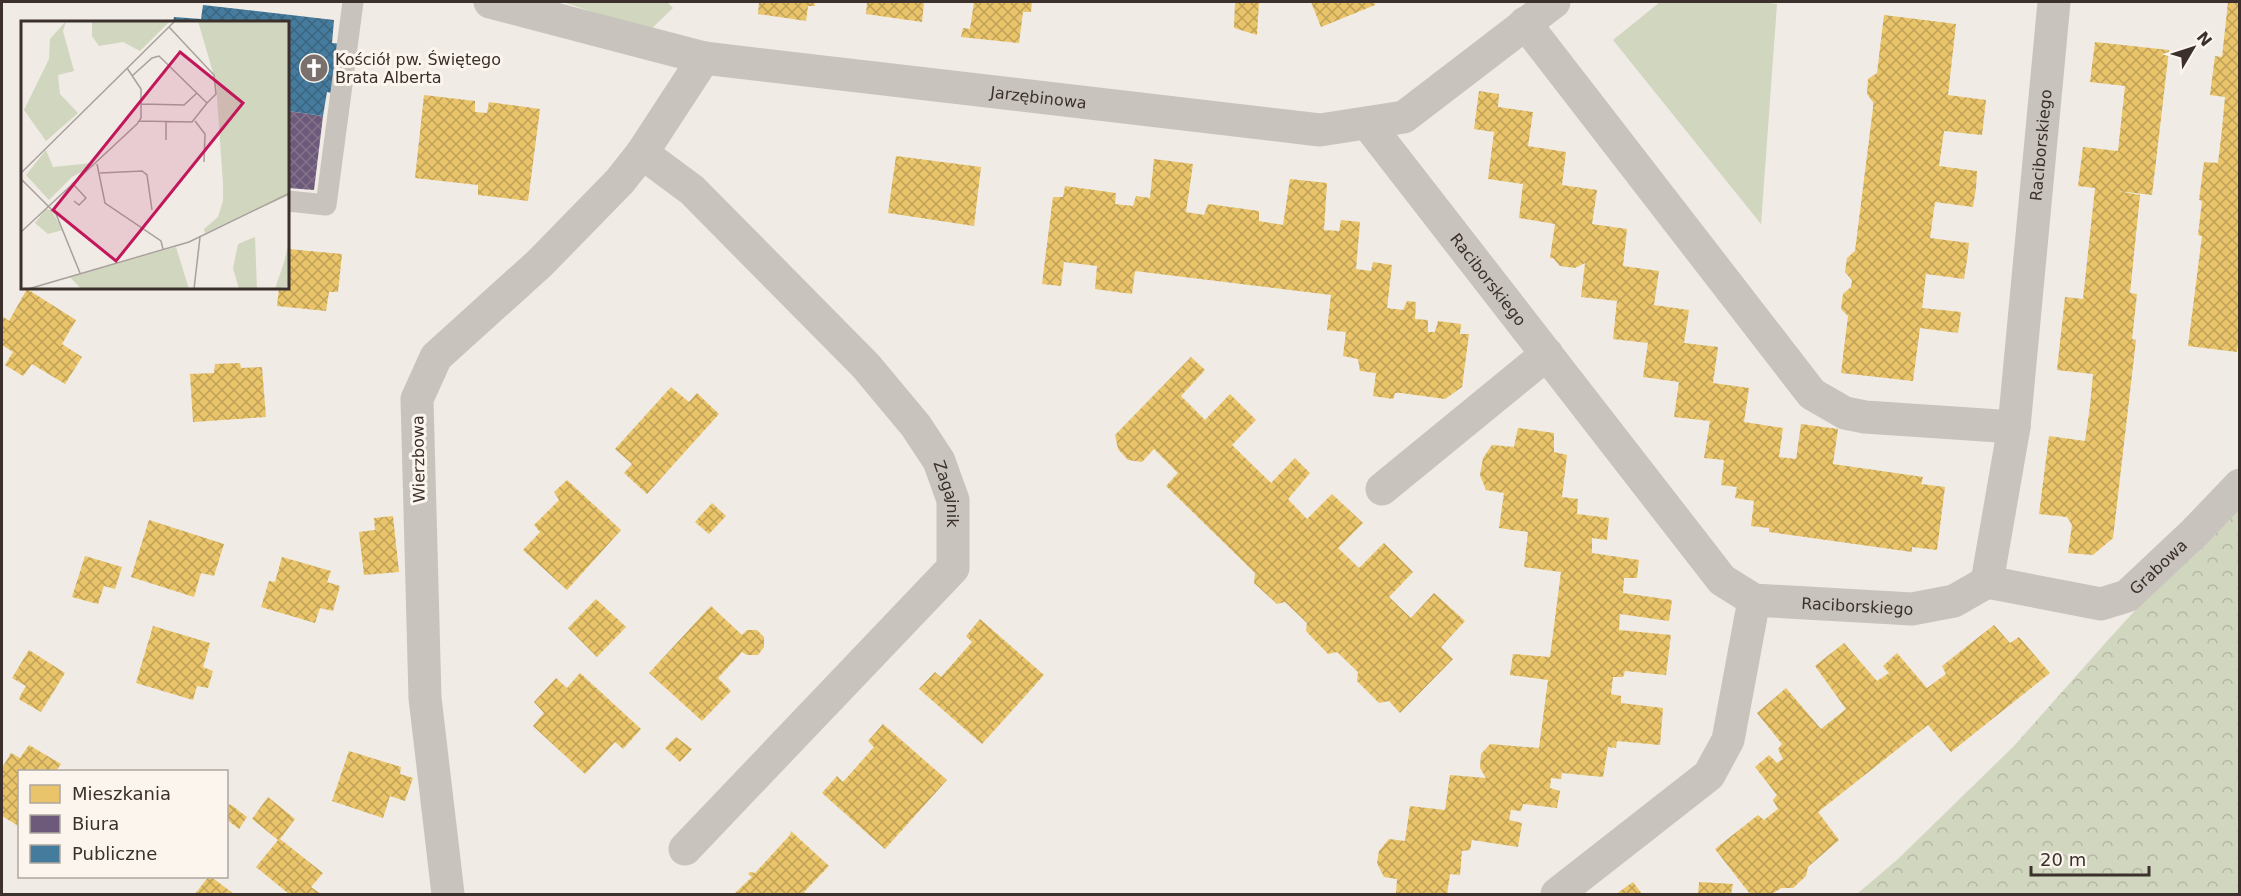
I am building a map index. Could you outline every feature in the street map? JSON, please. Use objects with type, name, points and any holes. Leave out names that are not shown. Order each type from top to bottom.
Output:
[{"type":"street","name":"Jarzębinowa","points":[[490,2],[704,58],[1320,130],[1404,117],[1554,2]]},
{"type":"street","name":"Raciborskiego","points":[[1367,123],[1722,580],[1754,600],[1912,609],[1954,601],[1987,582],[2014,427],[2054,2]]},
{"type":"street","points":[[1525,23],[1812,394],[1845,413],[1865,417],[2014,427]]},
{"type":"street","name":"Wierzbowa","points":[[447,894],[425,698],[417,399],[436,357],[540,263],[620,181],[642,153],[704,58]]},
{"type":"street","name":"Zagajnik","points":[[642,153],[692,190],[866,366],[916,426],[939,461],[953,500],[953,568],[685,849]]},
{"type":"street","points":[[1382,489],[1547,354]]},
{"type":"street","name":"Grabowa","points":[[1987,582],[2101,604],[2127,596],[2187,540],[2240,485]]},
{"type":"street","points":[[1557,894],[1709,775],[1728,740],[1754,600]]},
{"type":"lane","points":[[290,201],[326,205],[354,2]]},
{"type":"green space","points":[[563,2],[667,2],[673,8],[649,31]]},
{"type":"green space","points":[[1660,2],[1777,4],[1761,224],[1613,40]]},
{"type":"green space","points":[[2239,497],[2239,894],[1857,894],[1898,859],[2014,746]]},
{"type":"building: Mieszkania","points":[[759,2],[814,2],[815,6],[808,6],[806,21],[758,14]]},
{"type":"building: Mieszkania","points":[[867,2],[924,2],[922,22],[866,14]]},
{"type":"building: Mieszkania","points":[[974,2],[1032,2],[1031,12],[1023,12],[1019,43],[961,37],[963,28],[970,29]]},
{"type":"building: Mieszkania","points":[[1235,2],[1259,2],[1257,35],[1234,28]]},
{"type":"building: Mieszkania","points":[[1311,2],[1374,2],[1375,5],[1321,27]]},
{"type":"building: Mieszkania","points":[[2228,2],[2240,2],[2240,332],[2237,352],[2188,346],[2202,236],[2198,235],[2202,201],[2199,200],[2204,162],[2218,163],[2222,129],[2225,97],[2210,95],[2215,56],[2222,57]]},
{"type":"building: Mieszkania","points":[[1884,15],[1956,24],[1948,95],[1986,100],[1982,135],[1944,131],[1939,166],[1977,171],[1976,188],[1973,207],[1935,202],[1930,238],[1969,243],[1967,260],[1964,279],[1926,274],[1922,308],[1961,312],[1958,333],[1920,328],[1913,381],[1841,373],[1848,316],[1841,309],[1843,294],[1851,287],[1852,280],[1845,272],[1847,258],[1855,251],[1873,108],[1873,102],[1867,94],[1868,79],[1877,73]]},
{"type":"building: Mieszkania","points":[[2095,42],[2169,50],[2152,195],[2117,191],[2140,195],[2130,293],[2137,294],[2132,339],[2136,340],[2113,538],[2093,555],[2068,553],[2072,525],[2067,517],[2039,514],[2049,436],[2085,441],[2090,406],[2093,374],[2057,370],[2065,297],[2083,299],[2095,188],[2078,186],[2083,147],[2118,151],[2125,86],[2090,82]]},
{"type":"building: Mieszkania","points":[[1479,91],[1499,94],[1498,107],[1533,112],[1528,146],[1566,152],[1562,185],[1597,190],[1592,224],[1627,229],[1623,266],[1659,271],[1654,305],[1689,310],[1684,343],[1718,347],[1713,383],[1749,388],[1744,422],[1783,428],[1779,457],[1796,459],[1801,424],[1838,429],[1833,464],[1923,477],[1921,484],[1945,487],[1937,550],[1912,547],[1912,552],[1769,532],[1769,528],[1751,526],[1754,501],[1735,498],[1737,487],[1721,485],[1724,460],[1704,458],[1710,421],[1674,417],[1679,382],[1643,377],[1648,343],[1613,339],[1617,301],[1581,297],[1585,263],[1575,268],[1560,266],[1553,258],[1550,258],[1555,224],[1519,218],[1523,184],[1488,179],[1494,132],[1474,129]]},
{"type":"building: Mieszkania","points":[[424,95],[475,101],[475,112],[487,113],[489,102],[540,109],[528,201],[478,195],[478,185],[415,178]]},
{"type":"building: Mieszkania","points":[[896,156],[981,167],[974,226],[888,213]]},
{"type":"building: Mieszkania","points":[[1154,159],[1193,164],[1186,212],[1204,215],[1208,204],[1259,211],[1259,221],[1283,225],[1290,179],[1327,183],[1324,230],[1339,231],[1341,220],[1360,222],[1356,269],[1371,271],[1373,262],[1392,265],[1387,308],[1403,310],[1407,301],[1416,302],[1415,319],[1428,320],[1428,332],[1435,332],[1438,321],[1461,324],[1460,334],[1469,334],[1462,387],[1445,399],[1401,393],[1395,393],[1393,399],[1373,396],[1376,373],[1360,371],[1358,359],[1343,356],[1346,332],[1327,330],[1331,295],[1135,271],[1132,294],[1095,289],[1097,266],[1064,262],[1061,286],[1042,284],[1053,197],[1063,197],[1065,186],[1116,193],[1115,204],[1133,206],[1136,196],[1150,198]]},
{"type":"building: Mieszkania","points":[[290,249],[342,254],[338,292],[329,292],[326,311],[277,306],[279,290],[290,290]]},
{"type":"building: Mieszkania","points":[[26,290],[76,320],[62,344],[82,357],[65,384],[32,364],[23,376],[5,365],[13,352],[2,345],[2,316],[9,321]]},
{"type":"building: Mieszkania","points":[[1191,357],[1205,370],[1181,396],[1205,420],[1230,394],[1256,420],[1232,445],[1271,483],[1295,458],[1310,473],[1288,499],[1307,519],[1332,494],[1363,523],[1338,548],[1359,568],[1384,543],[1413,572],[1389,597],[1411,618],[1434,593],[1465,621],[1441,647],[1453,659],[1400,713],[1389,701],[1379,703],[1357,681],[1358,672],[1337,652],[1328,654],[1306,631],[1307,623],[1285,602],[1277,604],[1254,583],[1255,573],[1166,486],[1178,473],[1154,449],[1142,462],[1128,460],[1118,449],[1115,435]]},
{"type":"building: Mieszkania","points":[[240,363],[241,368],[262,367],[266,417],[193,422],[190,374],[214,373],[215,364]]},
{"type":"building: Mieszkania","points":[[671,387],[689,402],[697,393],[719,414],[647,494],[624,473],[632,464],[615,449]]},
{"type":"building: Mieszkania","points":[[1518,428],[1554,433],[1554,452],[1567,455],[1562,497],[1578,499],[1577,514],[1609,518],[1607,540],[1592,538],[1592,553],[1639,560],[1637,578],[1624,578],[1623,593],[1672,600],[1669,621],[1620,614],[1619,630],[1671,635],[1666,675],[1625,671],[1623,677],[1613,677],[1611,694],[1621,696],[1621,703],[1663,708],[1660,745],[1617,741],[1616,748],[1608,747],[1603,777],[1562,773],[1561,779],[1551,778],[1550,788],[1560,791],[1557,808],[1523,804],[1521,811],[1511,810],[1509,820],[1522,823],[1518,847],[1472,840],[1470,850],[1462,851],[1460,875],[1450,874],[1447,894],[1396,894],[1397,879],[1384,877],[1377,863],[1379,851],[1389,839],[1405,841],[1410,806],[1445,810],[1450,775],[1486,778],[1480,768],[1481,754],[1490,744],[1539,748],[1548,680],[1510,675],[1513,654],[1550,657],[1561,572],[1524,567],[1528,532],[1499,528],[1504,493],[1486,490],[1480,475],[1483,458],[1492,445],[1514,447]]},
{"type":"building: Mieszkania","points":[[567,480],[621,530],[567,590],[523,550],[540,532],[534,525],[559,500],[554,492]]},
{"type":"building: Mieszkania","points":[[712,503],[726,516],[709,534],[695,522]]},
{"type":"building: Mieszkania","points":[[393,516],[399,572],[364,575],[359,532],[375,530],[374,518]]},
{"type":"building: Mieszkania","points":[[149,520],[224,544],[214,576],[201,573],[194,597],[131,577]]},
{"type":"building: Mieszkania","points":[[85,556],[122,567],[115,589],[104,586],[98,604],[72,597]]},
{"type":"building: Mieszkania","points":[[282,557],[331,571],[327,582],[340,586],[333,611],[320,608],[315,623],[261,607],[269,581],[275,582]]},
{"type":"building: Mieszkania","points":[[596,599],[626,627],[597,657],[568,628]]},
{"type":"building: Mieszkania","points":[[711,606],[742,635],[747,630],[757,630],[764,637],[764,647],[758,655],[747,655],[742,652],[718,678],[731,691],[702,721],[649,673]]},
{"type":"building: Mieszkania","points":[[980,619],[1044,675],[982,744],[919,689],[935,672],[941,677],[972,642],[966,636]]},
{"type":"building: Mieszkania","points":[[1994,625],[2010,643],[2019,637],[2050,673],[1951,752],[1928,725],[1818,812],[1839,840],[1808,867],[1806,876],[1793,888],[1781,888],[1772,894],[1750,894],[1715,849],[1758,815],[1764,820],[1778,809],[1773,800],[1777,795],[1755,767],[1769,755],[1777,763],[1783,759],[1778,749],[1782,744],[1757,713],[1786,688],[1821,729],[1846,709],[1815,666],[1844,643],[1877,681],[1889,673],[1883,666],[1897,653],[1927,688],[1946,674],[1942,666]]},
{"type":"building: Mieszkania","points":[[153,626],[210,643],[203,667],[213,671],[208,688],[197,686],[193,700],[136,683]]},
{"type":"building: Mieszkania","points":[[29,650],[65,673],[41,712],[20,700],[26,686],[12,678]]},
{"type":"building: Mieszkania","points":[[580,673],[641,729],[623,749],[615,742],[585,774],[533,726],[544,713],[534,702],[556,678],[567,688]]},
{"type":"building: Mieszkania","points":[[883,724],[947,780],[885,849],[822,793],[837,776],[843,782],[874,747],[868,741]]},
{"type":"building: Mieszkania","points":[[676,737],[692,749],[680,762],[665,748]]},
{"type":"building: Mieszkania","points":[[29,745],[61,764],[57,770],[18,770],[18,826],[2,816],[2,768],[11,753],[20,758]]},
{"type":"building: Mieszkania","points":[[349,751],[401,767],[400,774],[413,778],[405,801],[390,796],[383,818],[332,801]]},
{"type":"building: Mieszkania","points":[[268,797],[295,819],[280,839],[323,873],[311,887],[321,894],[289,894],[256,867],[278,840],[252,819]]},
{"type":"building: Mieszkania","points":[[230,804],[247,817],[239,829],[228,821]]},
{"type":"building: Mieszkania","points":[[791,831],[829,866],[804,892],[807,894],[734,894],[752,877],[748,874],[755,873],[790,835]]},
{"type":"building: Mieszkania","points":[[207,878],[213,878],[234,894],[195,894]]},
{"type":"building: Mieszkania","points":[[1633,882],[1642,894],[1616,894]]},
{"type":"building: Mieszkania","points":[[1699,882],[1733,884],[1731,894],[1698,894]]},
{"type":"building: Biura","points":[[290,111],[323,116],[314,190],[290,188]]},
{"type":"building: Publiczne","name":"Kościół pw. Świętego Brata Alberta","points":[[203,5],[334,20],[332,43],[342,44],[336,94],[327,92],[323,116],[290,111],[290,21],[173,21],[174,17],[201,19]]},
{"type":"place","name":"Kościół pw. Świętego Brata Alberta","points":[[314,68]]}]
